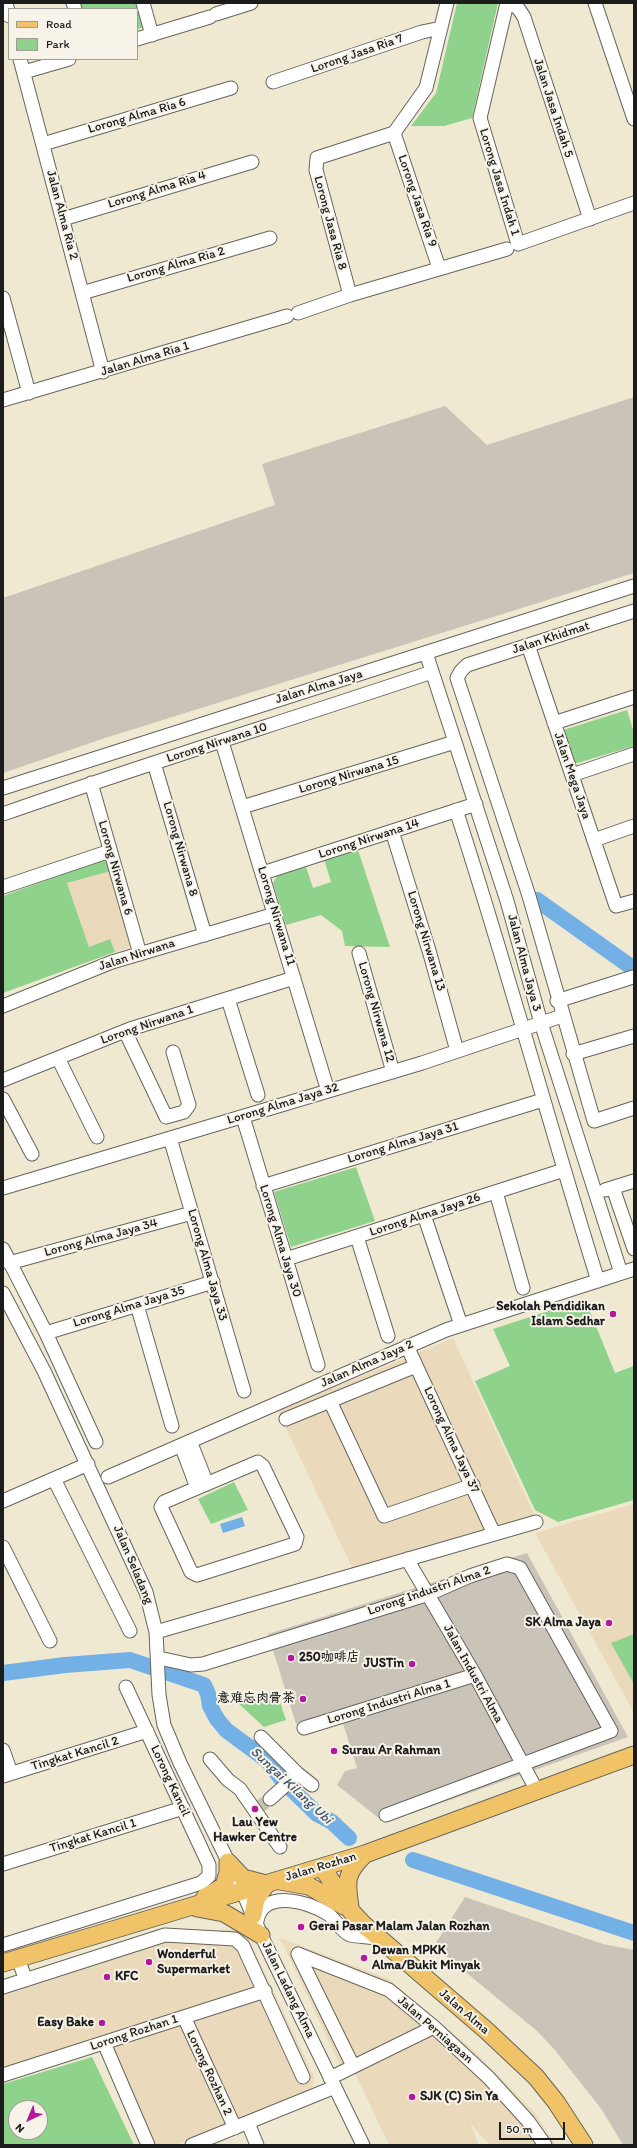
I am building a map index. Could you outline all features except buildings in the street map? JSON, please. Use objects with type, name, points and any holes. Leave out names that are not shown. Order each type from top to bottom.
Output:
[{"type":"main road","name":"Jalan Rozhan","points":[[11,1961],[365,1854],[634,1755]]},
{"type":"main road","points":[[351,1911],[348,1878],[353,1865],[365,1854]]},
{"type":"main road","points":[[228,1862],[244,1878],[309,1886],[333,1898],[351,1911]]},
{"type":"main road","points":[[193,1907],[210,1894],[224,1886],[228,1872],[228,1862]]},
{"type":"main road","name":"Jalan Alma","points":[[322,1867],[351,1911],[378,1938],[487,2031],[536,2077],[556,2102],[584,2145]]},
{"type":"main road","points":[[193,1907],[224,1913],[257,1924],[256,1899],[272,1882]]},
{"type":"street","points":[[143,3],[152,35]]},
{"type":"street","points":[[138,39],[251,3]]},
{"type":"street","points":[[394,133],[426,88],[447,3]]},
{"type":"street","name":"Jalan Jasa Indah 5","points":[[508,3],[518,8],[524,17],[590,219]]},
{"type":"street","name":"Lorong Jasa Indah 1","points":[[508,3],[480,118],[512,246]]},
{"type":"street","points":[[595,3],[634,118]]},
{"type":"street","name":"Lorong Jasa Ria 7","points":[[273,82],[422,32],[441,28]]},
{"type":"street","name":"Jalan Alma Ria 2","points":[[20,60],[103,372]]},
{"type":"street","points":[[24,72],[66,60]]},
{"type":"street","name":"Lorong Alma Ria 6","points":[[43,144],[231,88]]},
{"type":"street","name":"Lorong Jasa Ria 9","points":[[394,133],[439,268]]},
{"type":"street","name":"Lorong Jasa Ria 8","points":[[350,295],[316,170],[317,158],[394,133]]},
{"type":"street","name":"Lorong Alma Ria 4","points":[[63,219],[252,162]]},
{"type":"street","name":"Jalan Alma Ria 1","points":[[3,400],[103,372],[292,315],[350,295],[512,246],[634,203]]},
{"type":"street","name":"Lorong Alma Ria 2","points":[[82,292],[270,238]]},
{"type":"street","points":[[3,298],[29,393]]},
{"type":"street","name":"Jalan Alma Jaya","points":[[3,788],[634,586]]},
{"type":"street","name":"Jalan Khidmat","points":[[467,665],[634,611]]},
{"type":"street","name":"Jalan Mega Jaya","points":[[528,645],[616,906],[634,901]]},
{"type":"street","name":"Jalan Alma Jaya 3","points":[[426,653],[507,901],[541,1023],[621,1273]]},
{"type":"street","name":"Jalan Alma Jaya 3","points":[[467,665],[461,671],[458,678],[465,705],[529,896],[557,1001],[594,1122],[634,1108]]},
{"type":"street","name":"Lorong Nirwana 10","points":[[3,814],[91,783],[222,742],[432,672]]},
{"type":"street","points":[[554,723],[634,697]]},
{"type":"street","points":[[446,714],[465,705]]},
{"type":"street","name":"Lorong Nirwana 11","points":[[222,742],[328,1091]]},
{"type":"street","name":"Lorong Nirwana 15","points":[[242,807],[455,742]]},
{"type":"street","points":[[572,775],[634,754]]},
{"type":"street","name":"Lorong Nirwana 8","points":[[154,763],[205,935]]},
{"type":"street","name":"Lorong Nirwana 6","points":[[91,783],[140,954]]},
{"type":"street","name":"Lorong Nirwana 14","points":[[262,873],[476,804]]},
{"type":"street","name":"Jalan Alma Jaya 3","points":[[456,810],[495,928],[522,1030],[598,1281]]},
{"type":"street","points":[[594,840],[634,826]]},
{"type":"street","name":"Lorong Nirwana 13","points":[[392,831],[430,954],[457,1051]]},
{"type":"street","points":[[3,887],[110,851]]},
{"type":"street","points":[[507,901],[529,896]]},
{"type":"street","name":"Jalan Nirwana","points":[[3,1006],[112,962],[275,914]]},
{"type":"street","name":"Lorong Nirwana 12","points":[[359,953],[393,1072]]},
{"type":"street","name":"Lorong Nirwana 1","points":[[3,1080],[125,1031],[294,978]]},
{"type":"street","points":[[557,1001],[632,978]]},
{"type":"street","points":[[228,999],[258,1095]]},
{"type":"street","name":"Lorong Alma Jaya 32","points":[[3,1188],[393,1072],[562,1016]]},
{"type":"street","points":[[125,1031],[166,1117],[184,1112],[189,1105],[173,1052]]},
{"type":"street","points":[[573,1054],[634,1036]]},
{"type":"street","points":[[58,1058],[97,1137]]},
{"type":"street","points":[[3,1099],[32,1154]]},
{"type":"street","name":"Lorong Alma Jaya 31","points":[[264,1186],[543,1100]]},
{"type":"street","name":"Lorong Alma Jaya 30","points":[[243,1117],[318,1365]]},
{"type":"street","name":"Lorong Alma Jaya 33","points":[[170,1138],[244,1392]]},
{"type":"street","name":"Lorong Alma Jaya 26","points":[[286,1259],[564,1170]]},
{"type":"street","points":[[596,1194],[634,1181]]},
{"type":"street","points":[[613,1188],[634,1249]]},
{"type":"street","points":[[496,1192],[523,1288]]},
{"type":"street","name":"Lorong Alma Jaya 34","points":[[9,1263],[192,1213]]},
{"type":"street","points":[[424,1215],[461,1325]]},
{"type":"street","points":[[357,1237],[388,1336]]},
{"type":"street","points":[[3,1249],[46,1333],[96,1442]]},
{"type":"street","name":"Jalan Alma Jaya 2","points":[[108,1477],[407,1346],[461,1325],[634,1269]]},
{"type":"street","name":"Lorong Alma Jaya 35","points":[[46,1333],[213,1282]]},
{"type":"street","name":"Jalan Seladang","points":[[3,1293],[44,1371],[108,1505],[146,1592],[152,1610],[156,1632],[159,1698],[164,1725],[172,1745],[243,1892]]},
{"type":"street","points":[[138,1305],[172,1426]]},
{"type":"street","name":"Lorong Alma Jaya 37","points":[[407,1346],[473,1485],[494,1534]]},
{"type":"street","points":[[286,1419],[416,1366]]},
{"type":"street","points":[[330,1401],[384,1516],[473,1485]]},
{"type":"street","points":[[185,1443],[202,1486]]},
{"type":"street","points":[[81,1450],[91,1463],[108,1477],[108,1505]]},
{"type":"street","points":[[258,1462],[263,1466],[297,1537],[295,1544],[197,1576],[191,1572],[161,1507],[164,1502],[202,1486],[258,1462]]},
{"type":"street","points":[[3,1501],[88,1464]]},
{"type":"street","points":[[54,1479],[130,1631]]},
{"type":"street","points":[[156,1632],[536,1522]]},
{"type":"street","points":[[3,1547],[50,1641]]},
{"type":"street","name":"Jalan Industri Alma","points":[[407,1559],[475,1675],[537,1791]]},
{"type":"street","name":"Lorong Industri Alma 2","points":[[158,1661],[191,1665],[203,1664],[428,1594],[470,1576],[507,1564],[520,1568],[611,1731],[523,1764]]},
{"type":"street","name":"Lorong Industri Alma 1","points":[[304,1728],[475,1675]]},
{"type":"street","name":"Lorong Kancil","points":[[5,1945],[201,1883],[209,1876],[209,1865],[126,1687]]},
{"type":"street","points":[[145,1728],[159,1698]]},
{"type":"street","name":"Tingkat Kancil 2","points":[[7,1775],[145,1728]]},
{"type":"street","points":[[261,1738],[296,1776],[312,1785]]},
{"type":"street","points":[[3,1750],[7,1775]]},
{"type":"street","points":[[210,1758],[228,1780],[240,1789],[280,1847]]},
{"type":"street","points":[[386,1816],[523,1764]]},
{"type":"street","points":[[274,1796],[296,1776]]},
{"type":"street","name":"Tingkat Kancil 1","points":[[3,1864],[183,1808]]},
{"type":"street","name":"Jalan Ladang Alma","points":[[243,1892],[332,2083],[363,2145]]},
{"type":"street","points":[[257,1924],[263,1906],[268,1902],[295,1901],[312,1905],[328,1915],[351,1936],[378,1938]]},
{"type":"street","points":[[3,1987],[165,1935],[235,1939],[243,1946],[265,1991],[303,2077]]},
{"type":"street","points":[[5,1945],[11,1961],[26,1980]]},
{"type":"street","name":"Jalan Perniagaan","points":[[354,2066],[298,1954],[388,1990],[434,2028],[489,2078],[528,2121],[545,2145]]},
{"type":"street","name":"Lorong Rozhan 1","points":[[3,2075],[265,1991]]},
{"type":"street","name":"Lorong Rozhan 2","points":[[184,2017],[235,2128]]},
{"type":"street","points":[[198,2144],[248,2123],[332,2083],[354,2066],[434,2028]]},
{"type":"street","points":[[104,2043],[148,2145]]},
{"type":"street","points":[[248,2123],[257,2145]]},
{"type":"shaded area","points":[[634,397],[634,573],[105,738],[3,773],[3,598],[275,505],[262,464],[445,406],[487,445]]},
{"type":"shaded area","points":[[111,871],[134,936],[129,948],[115,952],[110,939],[89,947],[67,883]]},
{"type":"shaded area","points":[[453,1338],[539,1525],[359,1582],[278,1411]]},
{"type":"shaded area","name":"SK Alma Jaya","points":[[634,1504],[634,1713],[535,1533]]},
{"type":"shaded area","points":[[527,1553],[628,1737],[385,1823],[337,1785],[345,1771],[357,1768],[339,1711],[296,1724],[268,1634]]},
{"type":"shaded area","points":[[465,1897],[603,1944],[634,1950],[634,2145],[623,2145],[602,2110],[554,2049],[537,2031],[434,1946]]},
{"type":"shaded area","points":[[234,1929],[249,1939],[314,2077],[312,2089],[177,2145],[155,2145],[105,2038],[3,2071],[3,1981],[165,1933]]},
{"type":"shaded area","points":[[280,1938],[389,1979],[473,2050],[535,2113],[556,2145],[490,2145],[470,2123],[479,2145],[389,2145],[355,2073],[345,2076]]},
{"type":"green space","points":[[78,3],[138,3],[144,27],[138,29],[138,8],[79,8]]},
{"type":"green space","points":[[457,3],[498,3],[472,118],[444,126],[411,126],[436,93]]},
{"type":"green space","points":[[627,710],[634,733],[634,746],[574,764],[563,730]]},
{"type":"green space","points":[[357,847],[390,947],[345,946],[342,931],[321,915],[286,925],[273,883],[277,876],[306,867],[313,888],[331,882],[324,859]]},
{"type":"green space","points":[[108,858],[111,871],[67,883],[89,947],[110,939],[115,952],[3,993],[3,896]]},
{"type":"green space","points":[[356,1167],[375,1221],[291,1247],[274,1192]]},
{"type":"green space","points":[[585,1299],[615,1373],[634,1366],[634,1500],[558,1522],[535,1510],[475,1381],[510,1366],[493,1329]]},
{"type":"green space","points":[[234,1482],[248,1510],[211,1524],[198,1499]]},
{"type":"green space","points":[[634,1634],[634,1684],[611,1643]]},
{"type":"green space","points":[[276,1690],[286,1720],[264,1727],[237,1702]]},
{"type":"green space","points":[[92,2057],[134,2145],[3,2145],[3,2084]]},
{"type":"water","points":[[242,1517],[245,1526],[223,1533],[220,1524]]},
{"type":"waterway","points":[[537,900],[634,969]]},
{"type":"waterway","name":"Sungai Kilang Ubi","points":[[3,1673],[65,1665],[130,1660],[204,1685],[208,1694],[210,1706],[217,1719],[226,1730],[268,1761],[282,1780],[317,1814],[332,1822],[349,1838]]},
{"type":"waterway","name":"Sungai Kilang Ubi","points":[[413,1860],[634,1933]]},
{"type":"tunnel","points":[[255,1810],[270,1799]]},
{"type":"place","name":"Sekolah Pendidikan Islam Sedhar","points":[[613,1314]]},
{"type":"place","name":"SK Alma Jaya","points":[[609,1623]]},
{"type":"place","name":"250咖啡店","points":[[291,1658]]},
{"type":"place","name":"JUSTin","points":[[412,1664]]},
{"type":"place","name":"意难忘肉骨茶","points":[[303,1699]]},
{"type":"place","name":"Surau Ar Rahman","points":[[334,1751]]},
{"type":"place","name":"Lau Yew Hawker Centre","points":[[255,1809]]},
{"type":"place","name":"Gerai Pasar Malam Jalan Rozhan","points":[[301,1927]]},
{"type":"place","name":"Dewan MPKK Alma/Bukit Minyak","points":[[364,1958]]},
{"type":"place","name":"Wonderful Supermarket","points":[[149,1962]]},
{"type":"place","name":"KFC","points":[[107,1977]]},
{"type":"place","name":"Easy Bake","points":[[102,2023]]},
{"type":"place","name":"SJK (C) Sin Ya","points":[[412,2097]]}]
